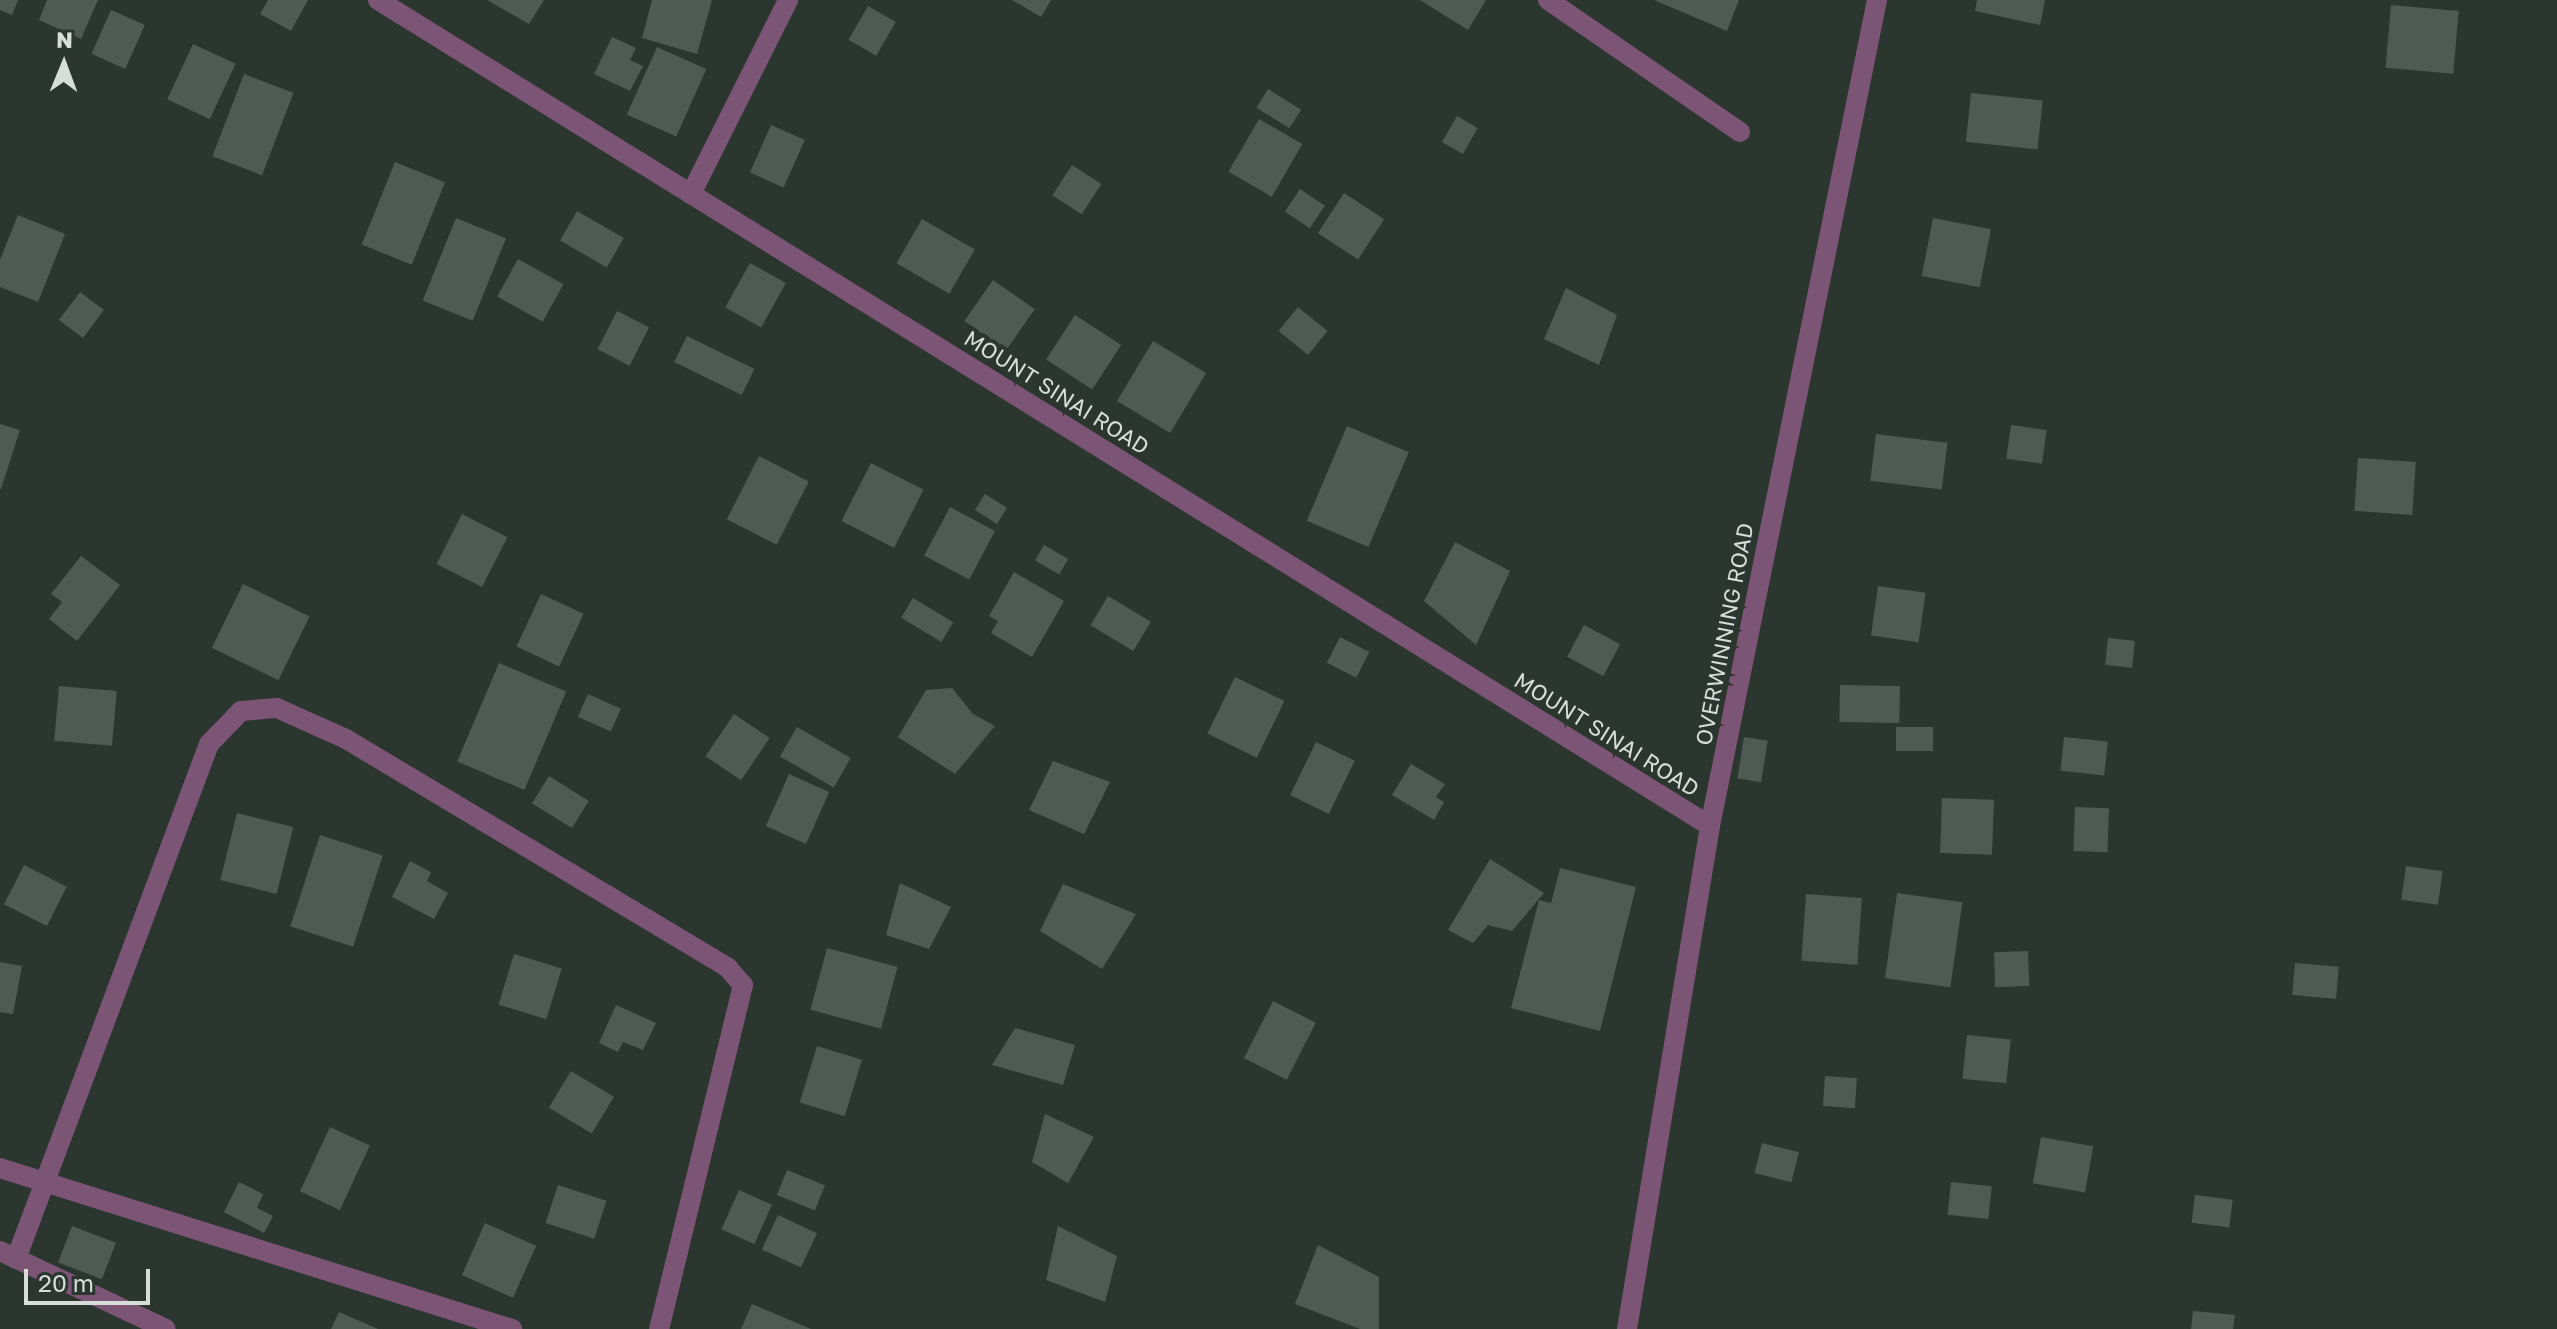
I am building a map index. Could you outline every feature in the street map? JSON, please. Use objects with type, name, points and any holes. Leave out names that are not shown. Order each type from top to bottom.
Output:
[{"type":"street","name":"MOUNT SINAI ROAD","points":[[378,0],[1710,826]]},
{"type":"street","points":[[691,194],[788,0]]},
{"type":"street","points":[[1548,0],[1740,132]]},
{"type":"street","name":"OVERWINNING ROAD","points":[[1627,1329],[1710,826],[1877,0]]},
{"type":"street","points":[[166,1329],[8,1255],[45,1182],[209,744],[241,711],[277,708],[360,747],[728,968],[743,985],[659,1329]]},
{"type":"street","points":[[0,1168],[512,1329]]},
{"type":"building","points":[[0,0],[18,0],[12,15],[0,10]]},
{"type":"building","points":[[47,0],[98,0],[81,39],[39,20]]},
{"type":"building","points":[[268,0],[308,0],[291,31],[260,14]]},
{"type":"building","points":[[487,0],[544,0],[529,24]]},
{"type":"building","points":[[652,0],[712,0],[697,54],[642,38]]},
{"type":"building","points":[[1012,0],[1051,0],[1041,17]]},
{"type":"building","points":[[1420,0],[1486,0],[1468,30]]},
{"type":"building","points":[[1654,0],[1739,0],[1727,31]]},
{"type":"building","points":[[1977,0],[2045,0],[2040,25],[1975,11]]},
{"type":"building","points":[[2391,5],[2459,11],[2453,74],[2386,68]]},
{"type":"building","points":[[868,6],[896,22],[876,56],[848,40]]},
{"type":"building","points":[[111,10],[145,25],[125,69],[91,54]]},
{"type":"building","points":[[612,37],[636,48],[630,60],[643,66],[630,91],[594,74]]},
{"type":"building","points":[[193,44],[236,64],[210,119],[167,99]]},
{"type":"building","points":[[657,47],[706,69],[676,137],[627,115]]},
{"type":"building","points":[[244,74],[293,93],[262,175],[212,156]]},
{"type":"building","points":[[1268,89],[1301,110],[1289,128],[1256,108]]},
{"type":"building","points":[[1971,93],[2043,101],[2037,149],[1966,142]]},
{"type":"building","points":[[1457,116],[1478,128],[1463,154],[1442,142]]},
{"type":"building","points":[[1259,119],[1302,144],[1272,197],[1228,172]]},
{"type":"building","points":[[771,125],[805,140],[784,188],[750,173]]},
{"type":"building","points":[[395,162],[445,182],[412,265],[362,245]]},
{"type":"building","points":[[1072,165],[1101,184],[1082,214],[1052,195]]},
{"type":"building","points":[[1300,189],[1325,206],[1310,228],[1285,211]]},
{"type":"building","points":[[1344,193],[1384,219],[1358,259],[1318,233]]},
{"type":"building","points":[[577,211],[624,238],[607,267],[560,240]]},
{"type":"building","points":[[18,215],[65,234],[38,302],[0,287],[0,260]]},
{"type":"building","points":[[456,218],[506,238],[473,321],[423,301]]},
{"type":"building","points":[[1933,218],[1991,229],[1980,287],[1922,276]]},
{"type":"building","points":[[922,219],[975,250],[949,294],[896,263]]},
{"type":"building","points":[[518,259],[563,284],[543,322],[497,297]]},
{"type":"building","points":[[750,263],[786,283],[761,327],[725,308]]},
{"type":"building","points":[[993,280],[1035,309],[1006,350],[964,321]]},
{"type":"building","points":[[1566,288],[1617,315],[1599,365],[1544,339]]},
{"type":"building","points":[[80,292],[104,310],[83,338],[59,320]]},
{"type":"building","points":[[1298,307],[1328,331],[1308,355],[1278,331]]},
{"type":"building","points":[[617,311],[649,327],[630,366],[597,349]]},
{"type":"building","points":[[1075,315],[1121,345],[1092,389],[1046,359]]},
{"type":"building","points":[[687,336],[754,369],[742,395],[674,362]]},
{"type":"building","points":[[1153,341],[1206,373],[1170,433],[1117,401]]},
{"type":"building","points":[[0,424],[20,430],[1,489],[0,489]]},
{"type":"building","points":[[2011,425],[2047,430],[2042,464],[2006,459]]},
{"type":"building","points":[[1347,426],[1409,452],[1368,547],[1307,521]]},
{"type":"building","points":[[1876,434],[1947,443],[1942,489],[1870,481]]},
{"type":"building","points":[[759,456],[809,481],[777,545],[727,519]]},
{"type":"building","points":[[2358,458],[2416,462],[2412,515],[2354,511]]},
{"type":"building","points":[[871,463],[924,490],[894,548],[841,521]]},
{"type":"building","points":[[985,494],[1007,508],[997,524],[975,510]]},
{"type":"building","points":[[950,507],[995,531],[969,580],[924,556]]},
{"type":"building","points":[[462,514],[507,537],[482,587],[437,564]]},
{"type":"building","points":[[1455,542],[1510,571],[1476,645],[1424,601]]},
{"type":"building","points":[[1044,545],[1068,559],[1059,575],[1035,561]]},
{"type":"building","points":[[81,556],[120,585],[77,641],[49,619],[62,602],[51,594]]},
{"type":"building","points":[[1014,572],[1064,601],[1032,657],[991,633],[998,621],[989,616]]},
{"type":"building","points":[[243,584],[310,616],[278,680],[212,648]]},
{"type":"building","points":[[1878,586],[1926,593],[1919,642],[1871,636]]},
{"type":"building","points":[[541,594],[584,614],[559,666],[516,647]]},
{"type":"building","points":[[1108,596],[1151,622],[1133,651],[1090,625]]},
{"type":"building","points":[[913,598],[953,622],[941,642],[901,618]]},
{"type":"building","points":[[1584,625],[1620,644],[1603,676],[1567,657]]},
{"type":"building","points":[[1340,637],[1369,652],[1356,678],[1327,663]]},
{"type":"building","points":[[2108,638],[2135,641],[2132,668],[2105,665]]},
{"type":"building","points":[[499,663],[566,692],[524,790],[457,761]]},
{"type":"building","points":[[1235,677],[1284,701],[1257,758],[1207,734]]},
{"type":"building","points":[[1840,685],[1900,686],[1899,723],[1839,722]]},
{"type":"building","points":[[59,686],[117,691],[112,746],[54,741]]},
{"type":"building","points":[[952,688],[973,714],[995,726],[955,774],[898,737],[926,690]]},
{"type":"building","points":[[588,694],[621,709],[611,731],[578,717]]},
{"type":"building","points":[[734,714],[770,738],[741,780],[705,756]]},
{"type":"building","points":[[797,727],[851,758],[834,787],[780,756]]},
{"type":"building","points":[[1896,727],[1933,727],[1933,751],[1896,751]]},
{"type":"building","points":[[1744,737],[1768,741],[1761,782],[1737,778]]},
{"type":"building","points":[[2064,737],[2108,742],[2104,775],[2060,771]]},
{"type":"building","points":[[1316,742],[1355,761],[1329,814],[1290,795]]},
{"type":"building","points":[[1053,761],[1110,782],[1084,834],[1029,810]]},
{"type":"building","points":[[1411,764],[1445,784],[1436,797],[1444,802],[1434,820],[1392,795]]},
{"type":"building","points":[[789,774],[829,792],[806,844],[766,826]]},
{"type":"building","points":[[549,776],[589,801],[572,828],[532,803]]},
{"type":"building","points":[[1942,798],[1994,800],[1992,855],[1940,853]]},
{"type":"building","points":[[2075,807],[2109,808],[2107,852],[2073,851]]},
{"type":"building","points":[[237,813],[293,827],[277,894],[220,880]]},
{"type":"building","points":[[320,835],[383,855],[353,947],[290,926]]},
{"type":"building","points":[[1490,859],[1544,893],[1512,931],[1488,925],[1473,943],[1448,930]]},
{"type":"building","points":[[410,861],[431,872],[427,881],[448,893],[434,919],[392,897]]},
{"type":"building","points":[[24,865],[67,887],[47,926],[4,904]]},
{"type":"building","points":[[2406,866],[2443,871],[2438,905],[2401,900]]},
{"type":"building","points":[[1560,868],[1636,887],[1600,1031],[1511,1008],[1539,900],[1551,903]]},
{"type":"building","points":[[900,883],[951,907],[929,949],[886,935]]},
{"type":"building","points":[[1063,884],[1136,914],[1102,969],[1040,931]]},
{"type":"building","points":[[1897,893],[1962,902],[1950,987],[1885,978]]},
{"type":"building","points":[[1806,894],[1862,898],[1857,965],[1801,961]]},
{"type":"building","points":[[827,948],[898,967],[881,1029],[810,1010]]},
{"type":"building","points":[[2028,951],[2029,986],[1995,987],[1994,952]]},
{"type":"building","points":[[514,954],[562,969],[546,1019],[499,1005]]},
{"type":"building","points":[[0,962],[22,966],[13,1014],[0,1012]]},
{"type":"building","points":[[2295,963],[2339,967],[2336,999],[2292,995]]},
{"type":"building","points":[[1273,1001],[1316,1023],[1287,1080],[1244,1058]]},
{"type":"building","points":[[616,1005],[656,1023],[643,1050],[623,1042],[618,1052],[599,1043]]},
{"type":"building","points":[[1015,1028],[1075,1045],[1063,1085],[992,1065]]},
{"type":"building","points":[[1967,1035],[2011,1040],[2006,1083],[1962,1079]]},
{"type":"building","points":[[817,1046],[862,1060],[845,1116],[800,1102]]},
{"type":"building","points":[[571,1071],[614,1097],[592,1134],[549,1108]]},
{"type":"building","points":[[1825,1076],[1857,1078],[1855,1108],[1823,1106]]},
{"type":"building","points":[[1045,1114],[1094,1137],[1068,1183],[1032,1162]]},
{"type":"building","points":[[330,1127],[370,1146],[340,1210],[300,1191]]},
{"type":"building","points":[[2041,1137],[2093,1146],[2085,1192],[2033,1183]]},
{"type":"building","points":[[1762,1143],[1799,1152],[1791,1182],[1755,1173]]},
{"type":"building","points":[[787,1170],[825,1185],[815,1210],[777,1195]]},
{"type":"building","points":[[239,1182],[263,1194],[257,1208],[273,1216],[264,1233],[224,1212]]},
{"type":"building","points":[[1951,1182],[1992,1186],[1988,1219],[1948,1215]]},
{"type":"building","points":[[558,1185],[607,1201],[594,1239],[546,1223]]},
{"type":"building","points":[[739,1190],[772,1205],[754,1244],[722,1229]]},
{"type":"building","points":[[2195,1195],[2233,1200],[2229,1227],[2192,1223]]},
{"type":"building","points":[[778,1215],[817,1233],[801,1268],[762,1249]]},
{"type":"building","points":[[485,1223],[536,1246],[513,1298],[462,1275]]},
{"type":"building","points":[[72,1226],[116,1243],[102,1279],[58,1262]]},
{"type":"building","points":[[1058,1226],[1117,1256],[1105,1302],[1046,1280]]},
{"type":"building","points":[[1318,1245],[1379,1277],[1379,1329],[1360,1329],[1295,1304]]},
{"type":"building","points":[[752,1304],[811,1329],[741,1329]]},
{"type":"building","points":[[2193,1311],[2235,1315],[2233,1329],[2191,1329]]},
{"type":"building","points":[[339,1312],[378,1329],[331,1329]]}]
